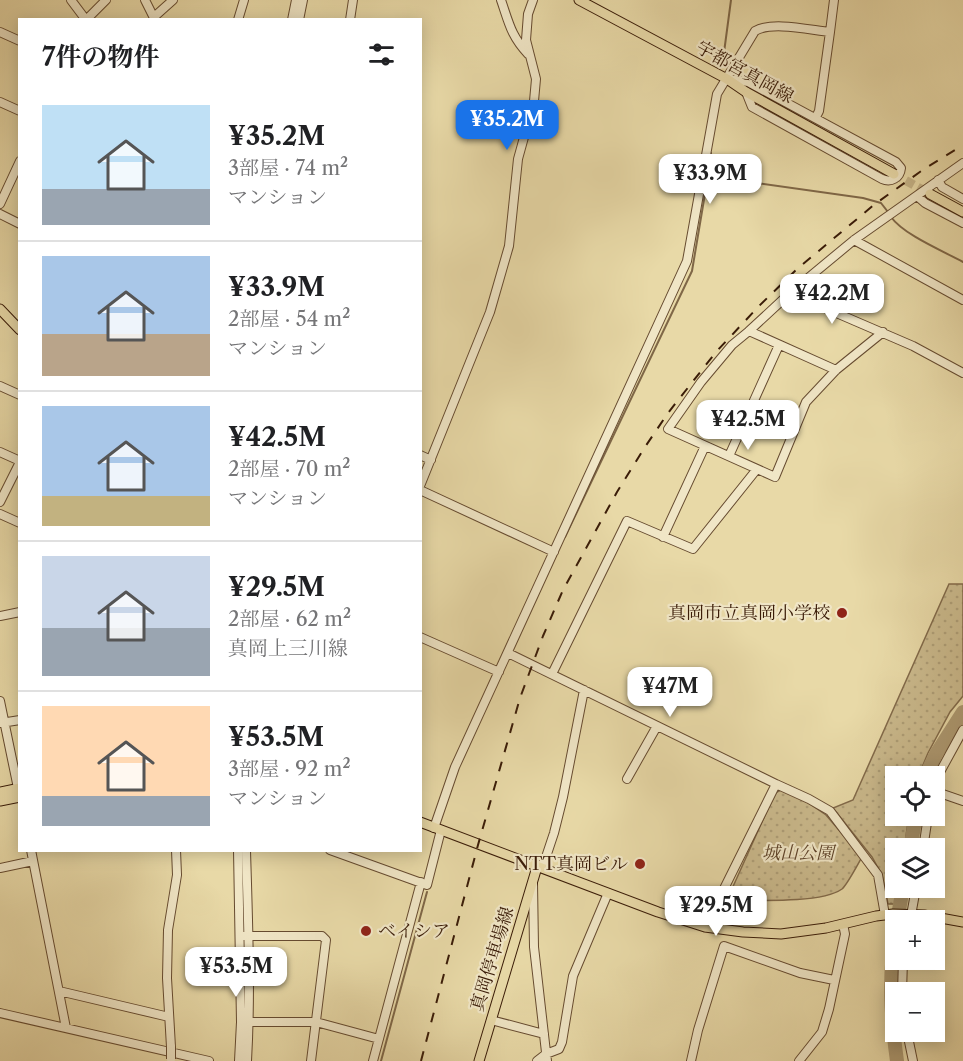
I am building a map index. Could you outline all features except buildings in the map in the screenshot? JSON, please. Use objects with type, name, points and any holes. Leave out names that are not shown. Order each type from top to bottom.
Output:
[{"type":"main road","name":"宇都宮真岡線","points":[[579,0],[727,79],[746,92],[894,174]]},
{"type":"main road","points":[[930,194],[963,212]]},
{"type":"main road","points":[[0,309],[18,328]]},
{"type":"main road","points":[[0,792],[18,792]]},
{"type":"main road","points":[[0,801],[18,792]]},
{"type":"main road","points":[[422,823],[677,919],[705,927],[781,934],[826,928],[885,915]]},
{"type":"main road","name":"真岡停車場線","points":[[480,1061],[537,867]]},
{"type":"main road","points":[[945,918],[963,922]]},
{"type":"street","points":[[71,0],[84,18]]},
{"type":"street","points":[[88,18],[106,0]]},
{"type":"street","points":[[145,0],[155,18],[173,0]]},
{"type":"street","points":[[292,18],[296,0]]},
{"type":"street","points":[[299,18],[303,0]]},
{"type":"street","points":[[350,18],[353,0]]},
{"type":"street","points":[[501,0],[510,29],[517,42],[530,56]]},
{"type":"street","points":[[422,483],[490,312],[509,246],[518,159],[534,101],[536,80],[526,40],[528,14],[533,0]]},
{"type":"street","points":[[816,117],[819,111],[834,0]]},
{"type":"street","points":[[238,18],[241,2]]},
{"type":"street","points":[[336,852],[427,885],[438,829],[455,767],[687,261],[717,94],[755,31],[777,26],[830,32]]},
{"type":"street","points":[[0,32],[18,40]]},
{"type":"street","points":[[727,79],[748,81],[816,117],[897,162],[901,172],[893,181],[888,182],[882,179],[752,107],[746,92]]},
{"type":"street","points":[[0,102],[18,110]]},
{"type":"street","points":[[883,332],[836,370],[806,402],[775,477],[668,429],[701,382],[732,345],[854,240],[963,163]]},
{"type":"street","points":[[0,204],[18,165]]},
{"type":"street","points":[[938,180],[942,187],[963,199]]},
{"type":"street","points":[[917,196],[925,203],[963,223]]},
{"type":"street","points":[[0,214],[18,223]]},
{"type":"street","points":[[854,240],[963,300]]},
{"type":"street","points":[[790,293],[883,332],[963,373]]},
{"type":"street","points":[[749,331],[836,370]]},
{"type":"street","points":[[729,456],[779,345]]},
{"type":"street","points":[[0,386],[18,394]]},
{"type":"street","points":[[663,537],[705,446]]},
{"type":"street","points":[[0,452],[18,461]]},
{"type":"street","points":[[422,456],[431,460]]},
{"type":"street","points":[[0,502],[18,466]]},
{"type":"street","points":[[552,674],[627,521],[693,549],[757,469]]},
{"type":"street","points":[[422,489],[554,552]]},
{"type":"street","points":[[0,514],[18,523]]},
{"type":"street","points":[[0,616],[18,612]]},
{"type":"street","points":[[422,637],[500,672]]},
{"type":"street","points":[[508,653],[830,811],[878,875],[888,910]]},
{"type":"street","points":[[537,867],[544,863],[559,815],[584,690]]},
{"type":"street","points":[[0,701],[2,723],[18,788]]},
{"type":"street","points":[[2,723],[18,720]]},
{"type":"street","points":[[627,780],[657,726]]},
{"type":"street","points":[[943,766],[963,730]]},
{"type":"street","points":[[705,927],[776,784]]},
{"type":"street","points":[[945,795],[963,801]]},
{"type":"street","points":[[31,852],[66,1028]]},
{"type":"street","points":[[171,1060],[167,978],[168,930],[177,875],[177,852]]},
{"type":"street","points":[[238,852],[244,936]]},
{"type":"street","points":[[246,852],[244,936],[247,1061]]},
{"type":"street","points":[[0,868],[33,861]]},
{"type":"street","points":[[532,881],[534,947],[547,1057]]},
{"type":"street","points":[[373,1061],[421,882]]},
{"type":"street","points":[[537,1061],[559,1049],[562,1042],[573,976],[608,893]]},
{"type":"street","points":[[799,1061],[822,1032],[845,934],[843,924]]},
{"type":"street","points":[[244,936],[322,936],[326,940],[311,1061]]},
{"type":"street","points":[[691,1061],[698,1030],[724,946],[800,973],[834,980]]},
{"type":"street","points":[[59,991],[169,1017]]},
{"type":"street","points":[[1,1010],[66,1028],[209,1061]]},
{"type":"street","points":[[491,1020],[544,1034]]},
{"type":"street","points":[[245,1022],[316,1022],[379,1039]]},
{"type":"street","points":[[239,1061],[245,1022]]},
{"type":"street","points":[[909,1042],[913,1061]]},
{"type":"green space","name":"城山公園","points":[[949,584],[963,584],[963,696],[950,712],[923,766],[885,766],[885,826],[907,826],[906,838],[885,838],[885,890],[882,875],[872,857],[833,808],[853,800]]},
{"type":"green space","name":"城山公園","points":[[781,790],[807,802],[826,815],[862,857],[844,887],[832,894],[787,900],[727,900],[775,793]]},
{"type":"green space","name":"城山公園","points":[[887,898],[897,898],[896,904],[888,904]]},
{"type":"waterway","points":[[723,60],[731,0]]},
{"type":"waterway","points":[[565,537],[692,271],[711,153]]},
{"type":"waterway","points":[[708,176],[863,198],[881,203],[888,212]]},
{"type":"waterway","points":[[891,217],[914,236],[963,262]]},
{"type":"waterway","points":[[930,766],[963,712]]},
{"type":"waterway","points":[[912,838],[914,826]]},
{"type":"waterway","points":[[381,1061],[427,892]]},
{"type":"waterway","points":[[899,910],[901,898]]},
{"type":"waterway","points":[[892,970],[891,996],[897,1061]]},
{"type":"tunnel","points":[[894,174],[930,194]]},
{"type":"railway","points":[[421,1061],[478,845],[520,698],[563,590],[617,492],[668,413],[716,352],[759,306],[797,269],[875,204],[963,145]]},
{"type":"place","name":"真岡市立真岡小学校","points":[[842,613]]},
{"type":"place","name":"NTT真岡ビル","points":[[640,864]]},
{"type":"place","name":"ベイシア","points":[[366,931]]}]
